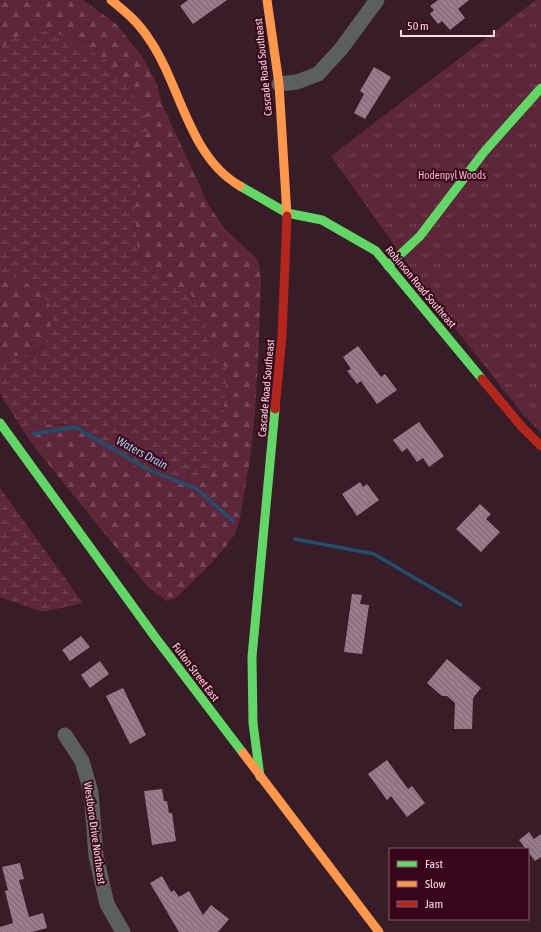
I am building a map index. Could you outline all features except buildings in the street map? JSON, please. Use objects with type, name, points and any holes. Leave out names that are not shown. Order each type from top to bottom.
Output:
[{"type":"main road","name":"Robinson Road Southeast","points":[[111,0],[133,18],[150,40],[171,79],[199,143],[216,166],[233,182],[286,213],[322,220],[376,251],[522,427],[541,446]]},
{"type":"main road","name":"Cascade Road Southeast","points":[[260,777],[253,723],[252,657],[282,336],[286,213],[279,84],[267,0]]},
{"type":"main road","points":[[388,266],[420,236],[484,152],[541,88]]},
{"type":"main road","name":"Fulton Street East","points":[[0,423],[156,637],[378,932]]},
{"type":"street","points":[[279,84],[297,82],[318,74],[341,49],[377,0]]},
{"type":"street","name":"Westboro Drive Northeast","points":[[65,735],[82,761],[91,792],[96,856],[107,904],[124,932]]},
{"type":"green space","points":[[0,0],[83,0],[116,24],[142,56],[156,82],[162,104],[208,204],[224,228],[256,258],[259,264],[261,280],[253,437],[239,523],[230,541],[216,558],[176,598],[166,601],[148,587],[26,435],[30,426],[50,424],[77,426],[139,468],[161,475],[186,477],[223,418],[227,370],[211,348],[199,307],[188,291],[163,281],[150,271],[142,260],[137,247],[135,212],[140,163],[137,155],[127,141],[131,137],[57,33],[40,31],[26,33],[14,39],[0,50]]},
{"type":"green space","name":"Hodenpyl Woods","points":[[536,0],[541,0],[541,433],[521,412],[433,300],[331,156]]},
{"type":"green space","points":[[38,30],[57,33],[106,60],[135,97],[148,121],[149,127],[147,134],[142,138],[131,137],[127,141],[137,155],[140,163],[135,212],[137,247],[142,260],[150,271],[163,281],[188,291],[199,307],[211,348],[227,370],[219,469],[207,474],[194,477],[180,477],[152,473],[126,462],[111,452],[86,431],[76,426],[59,424],[30,426],[26,435],[0,394],[0,362],[10,357],[32,354],[41,349],[47,340],[52,318],[51,309],[47,301],[33,287],[6,273],[0,278],[0,50],[13,38]]},
{"type":"green space","points":[[6,273],[34,287],[42,294],[48,301],[52,319],[48,338],[42,347],[30,354],[10,357],[0,362],[0,278]]},
{"type":"green space","points":[[0,488],[83,603],[43,612],[0,597]]},
{"type":"waterway","name":"Waters Drain","points":[[33,434],[75,427],[147,469],[197,489],[233,521]]},
{"type":"waterway","name":"Waters Drain","points":[[295,539],[374,554],[461,605]]},
{"type":"traffic: fast","points":[[388,266],[420,236],[484,152],[541,88]]},
{"type":"traffic: fast","points":[[240,186],[287,213],[322,220],[376,251],[482,379]]},
{"type":"traffic: fast","points":[[260,777],[253,723],[252,657],[275,409]]},
{"type":"traffic: fast","points":[[0,423],[155,637],[243,753]]},
{"type":"traffic: slow","points":[[111,0],[132,18],[149,39],[160,57],[187,118],[208,157],[222,173],[240,186]]},
{"type":"traffic: slow","points":[[267,0],[279,84],[287,216]]},
{"type":"traffic: slow","points":[[243,753],[379,932]]},
{"type":"traffic: jam","points":[[275,409],[282,336],[287,216]]},
{"type":"traffic: jam","points":[[482,379],[522,427],[541,446]]}]
